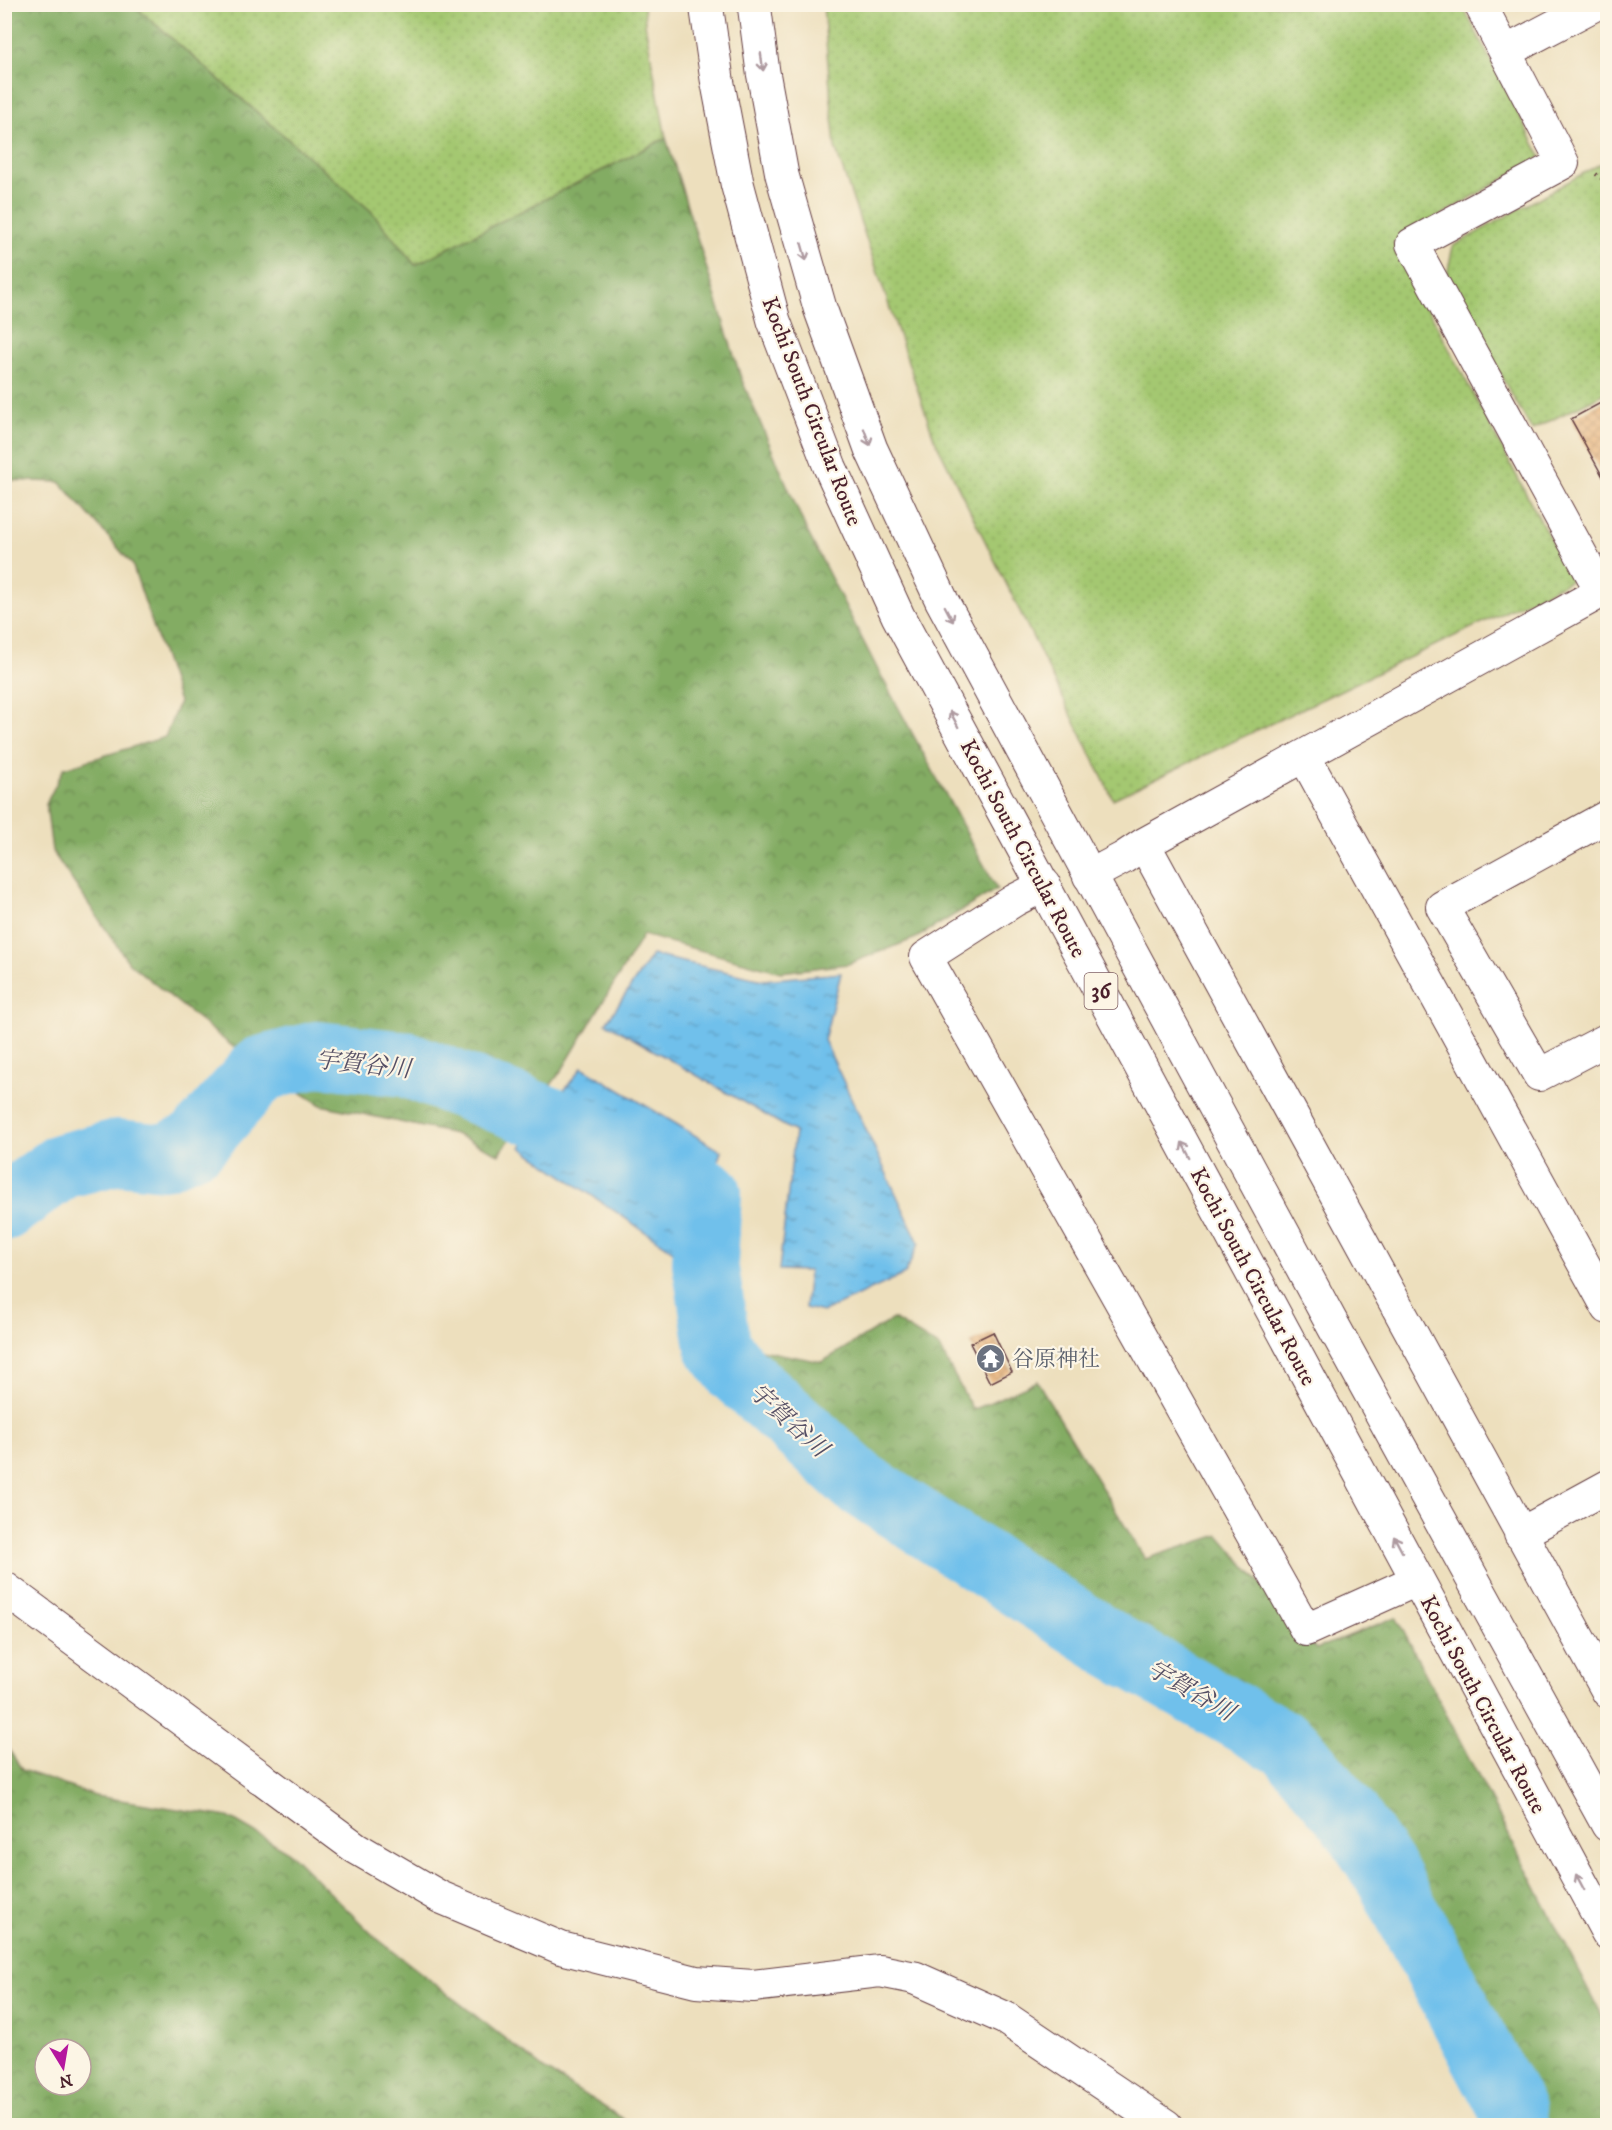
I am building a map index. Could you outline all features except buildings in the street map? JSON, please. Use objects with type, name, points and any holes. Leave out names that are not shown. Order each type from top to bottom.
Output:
[{"type":"main road","name":"Kochi South Circular Route","points":[[706,4],[717,79],[737,183],[774,321],[826,457],[898,616],[1608,1933]]},
{"type":"main road","name":"Kochi South Circular Route","points":[[754,4],[763,72],[782,175],[820,308],[871,449],[942,601],[1330,1320],[1608,1826]]},
{"type":"main road","points":[[4,1588],[260,1776]]},
{"type":"main road","points":[[915,1978],[1005,2018],[1166,2126]]},
{"type":"street","points":[[1089,876],[1604,590],[1412,244],[1563,162],[1480,4]]},
{"type":"street","points":[[1505,52],[1596,4]]},
{"type":"street","points":[[1304,756],[1608,1308]]},
{"type":"street","points":[[1608,816],[1442,907],[1539,1075],[1608,1039]]},
{"type":"street","points":[[1144,844],[1608,1692]]},
{"type":"street","points":[[1045,885],[1015,900],[926,957],[1306,1630],[1418,1581]]},
{"type":"street","points":[[1520,1534],[1608,1486]]},
{"type":"street","points":[[260,1776],[356,1848],[440,1897],[561,1948],[696,1982],[753,1986],[880,1971],[915,1978]]},
{"type":"green space","points":[[5,4],[133,5],[371,211],[415,265],[666,138],[741,378],[806,529],[878,670],[997,889],[916,938],[848,964],[781,972],[643,935],[562,1070],[499,1154],[455,1134],[321,1105],[248,1059],[129,963],[52,851],[46,804],[64,768],[165,737],[179,702],[132,564],[60,482],[5,480]]},
{"type":"green space","points":[[133,5],[644,5],[645,24],[666,138],[415,265],[371,211]]},
{"type":"green space","points":[[823,5],[1462,5],[1541,157],[1393,243],[1572,580],[1113,799],[934,438],[835,147]]},
{"type":"green space","points":[[1607,160],[1607,392],[1532,430],[1446,280],[1453,246]]},
{"type":"green space","points":[[893,1319],[939,1347],[973,1410],[1037,1381],[1145,1559],[1219,1535],[1316,1649],[1396,1617],[1607,2025],[1607,2125],[1534,2125],[1391,1850],[1297,1733],[1102,1625],[887,1480],[757,1370],[750,1348],[822,1362]]},
{"type":"green space","points":[[4,1742],[22,1770],[95,1796],[228,1817],[290,1853],[375,1937],[545,2070],[633,2125],[5,2125]]},
{"type":"water","points":[[652,955],[763,980],[841,973],[824,1040],[919,1243],[905,1274],[823,1312],[805,1308],[809,1271],[779,1270],[795,1132],[606,1023]]},
{"type":"water","points":[[582,1067],[721,1151],[688,1261],[521,1147]]},
{"type":"waterway","name":"宇賀谷川","points":[[4,1208],[62,1166],[118,1152],[164,1157],[196,1143],[261,1069],[317,1054],[406,1064],[649,1158],[709,1193],[705,1263],[718,1347],[737,1372],[858,1482],[1114,1646],[1290,1747],[1350,1819],[1385,1872],[1512,2110],[1516,2126]]},
{"type":"place","name":"谷原神社","points":[[991,1358]]}]
